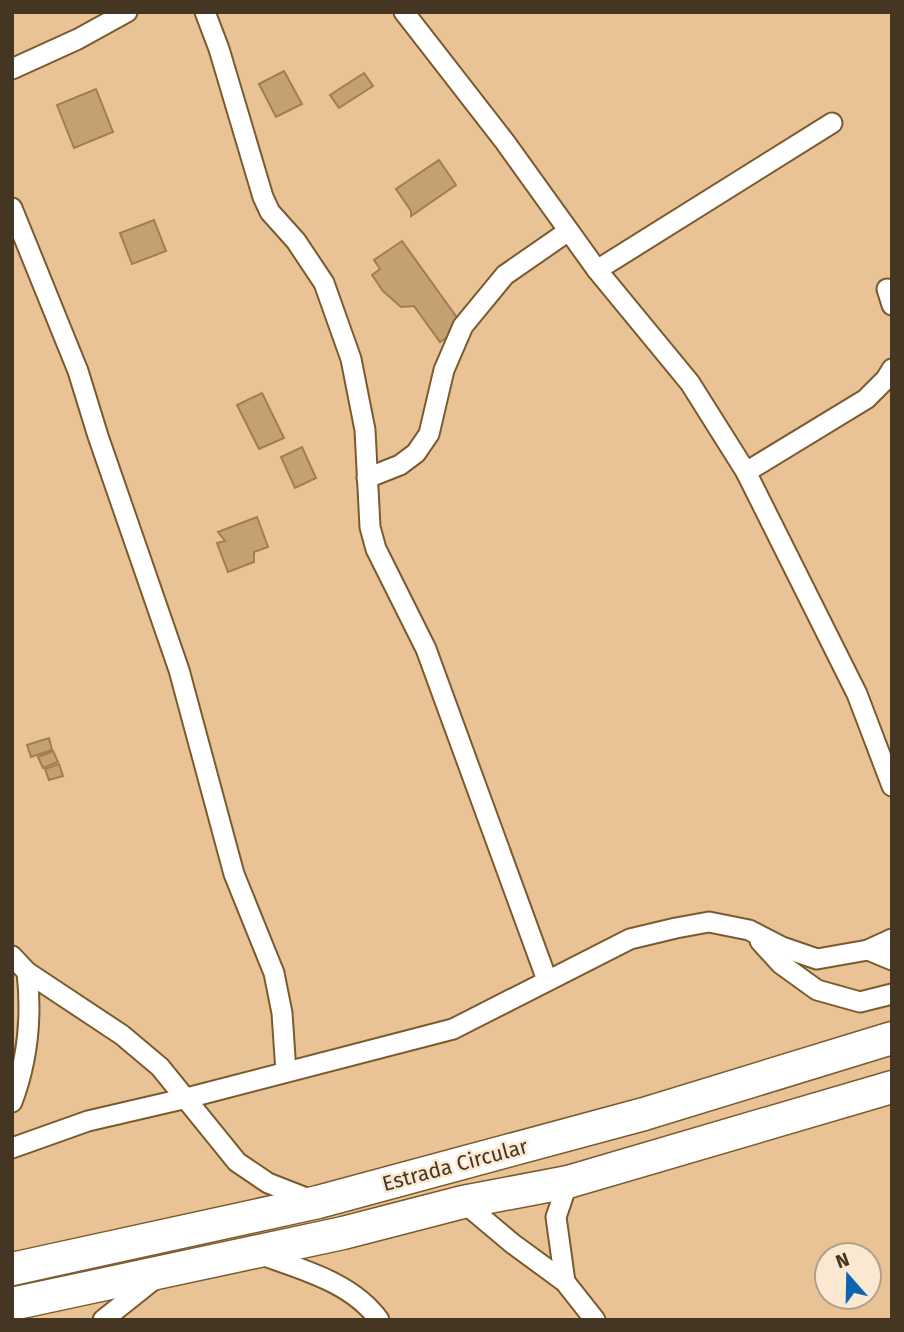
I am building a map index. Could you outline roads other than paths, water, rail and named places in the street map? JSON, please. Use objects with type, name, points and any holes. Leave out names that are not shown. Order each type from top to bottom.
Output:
[{"type":"main road","name":"Estrada Circular","points":[[12,1269],[318,1202],[644,1114],[892,1038]]},
{"type":"main road","name":"Estrada Circular","points":[[12,1304],[255,1252],[463,1202],[568,1182],[892,1087]]},
{"type":"street","points":[[12,69],[78,39],[127,12]]},
{"type":"street","points":[[205,12],[219,49],[262,197],[324,283],[351,359],[365,430],[370,527],[376,549],[426,649],[547,980]]},
{"type":"street","points":[[404,12],[505,142],[567,232],[690,383],[746,472],[857,694],[892,786]]},
{"type":"street","points":[[597,270],[832,122]]},
{"type":"street","points":[[12,208],[78,372],[179,670],[234,874],[274,973],[282,1013],[286,1072]]},
{"type":"street","points":[[367,478],[400,465],[416,453],[429,434],[444,370],[463,326],[505,275],[567,232]]},
{"type":"street","points":[[746,472],[866,399],[892,369]]},
{"type":"street","points":[[12,1148],[88,1121],[453,1029],[630,939],[676,928],[709,922],[749,930],[782,947],[817,959],[868,950],[892,939]]},
{"type":"street","points":[[749,930],[781,964],[817,990],[860,1002],[892,994]]},
{"type":"street","points":[[868,950],[892,960]]},
{"type":"street","points":[[12,956],[27,972],[122,1035],[160,1067],[237,1162],[268,1183],[318,1202]]},
{"type":"street","points":[[12,1102],[20,1080],[28,1037],[30,1002],[27,972]]},
{"type":"street","points":[[565,1282],[556,1217],[568,1182]]},
{"type":"street","points":[[463,1202],[513,1244],[565,1282],[596,1320]]},
{"type":"street","points":[[255,1252],[332,1281],[375,1315]]},
{"type":"street","points":[[103,1320],[162,1273]]},
{"type":"street","points":[[354,1320],[375,1315]]}]
